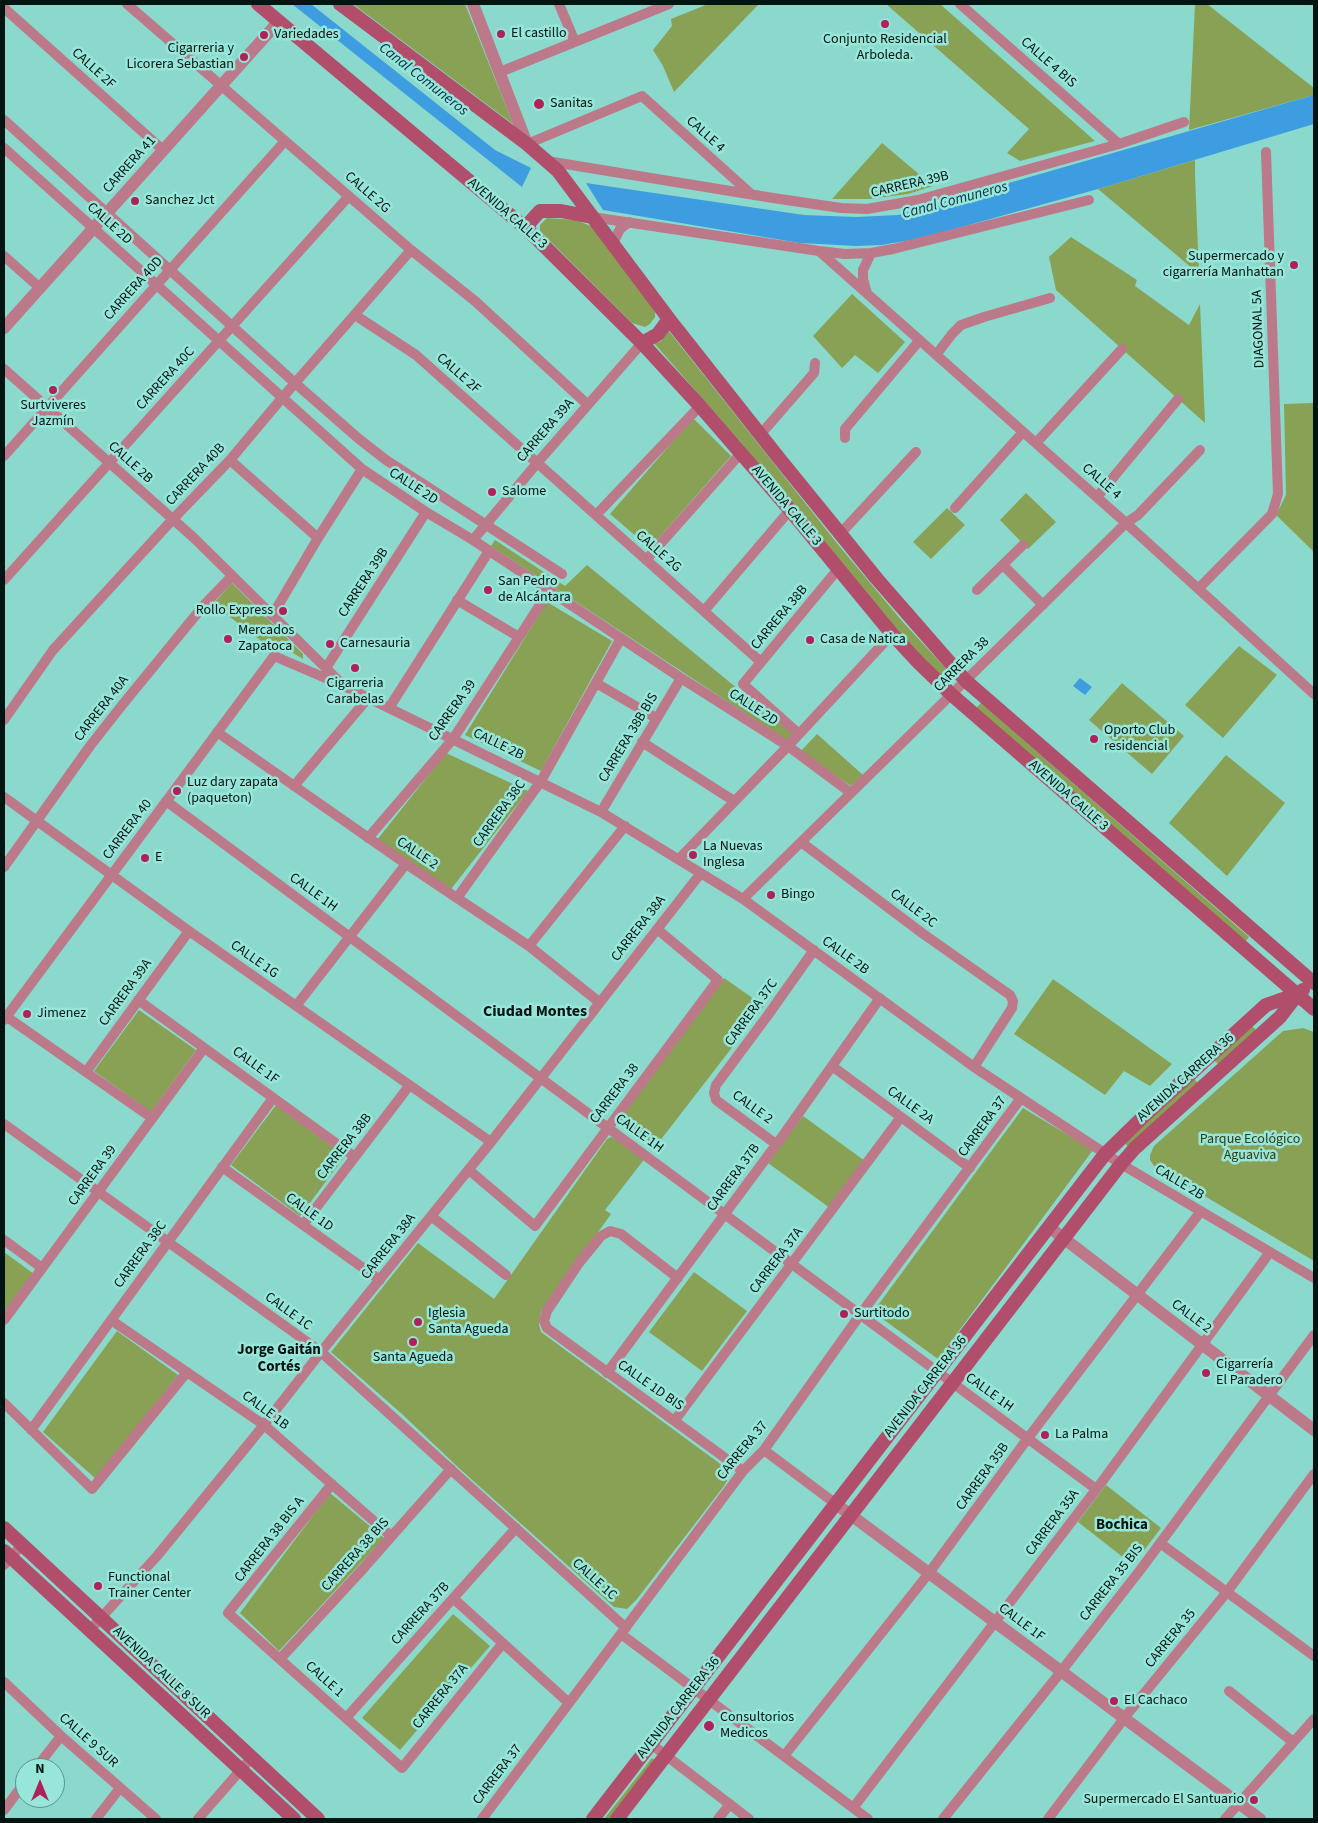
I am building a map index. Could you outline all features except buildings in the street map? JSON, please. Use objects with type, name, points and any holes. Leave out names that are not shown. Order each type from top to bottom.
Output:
[{"type":"main road","name":"AVENIDA CALLE 3","points":[[258,4],[528,230],[642,342],[790,510],[892,634],[952,695],[1314,1009]]},
{"type":"main road","name":"AVENIDA CALLE 3","points":[[340,4],[528,144],[565,179],[668,319],[760,435],[922,632],[966,681],[1314,983]]},
{"type":"main road","points":[[528,230],[530,222],[540,211],[561,211],[592,217]]},
{"type":"main road","points":[[642,342],[658,334],[668,319]]},
{"type":"main road","name":"AVENIDA CARRERA 36","points":[[593,1819],[1105,1154],[1266,1005],[1297,994],[1314,983]]},
{"type":"main road","name":"AVENIDA CARRERA 36","points":[[617,1819],[1121,1164],[1135,1148],[1280,1016],[1297,994]]},
{"type":"main road","points":[[1204,1061],[1217,1074]]},
{"type":"main road","name":"AVENIDA CALLE 8 SUR","points":[[4,1528],[318,1819]]},
{"type":"main road","name":"AVENIDA CALLE 8 SUR","points":[[6,1558],[90,1630],[294,1819]]},
{"type":"street","name":"CALLE 2G","points":[[127,4],[411,250],[476,301],[587,404]]},
{"type":"street","points":[[473,4],[528,144]]},
{"type":"street","points":[[559,4],[575,42]]},
{"type":"street","points":[[500,72],[670,4]]},
{"type":"street","name":"CALLE 4 BIS","points":[[960,4],[1119,144]]},
{"type":"street","name":"CALLE 2F","points":[[4,8],[163,150]]},
{"type":"street","name":"CARRERA 41","points":[[4,328],[279,21]]},
{"type":"street","name":"CALLE 4","points":[[528,144],[642,96],[751,194]]},
{"type":"street","name":"CALLE 2D","points":[[4,120],[295,383],[386,460],[485,524]]},
{"type":"street","name":"CARRERA 39B","points":[[547,161],[841,208],[867,209],[918,200],[1119,144],[1184,122]]},
{"type":"street","name":"CARRERA 40D","points":[[4,456],[285,141]]},
{"type":"street","name":"CALLE 2D","points":[[4,148],[362,469],[788,746],[851,793]]},
{"type":"street","name":"DIAGONAL 5A","points":[[1199,588],[1272,514],[1278,494],[1266,152]]},
{"type":"street","name":"CARRERA 40C","points":[[4,580],[349,196]]},
{"type":"street","points":[[592,217],[845,254],[893,249],[1089,200]]},
{"type":"street","points":[[614,246],[620,229],[629,222]]},
{"type":"street","name":"CARRERA 40B","points":[[5,716],[53,650],[230,460],[411,250]]},
{"type":"street","name":"CALLE 4","points":[[819,251],[1126,522],[1314,694]]},
{"type":"street","points":[[867,294],[863,270],[871,252]]},
{"type":"street","points":[[4,256],[40,288]]},
{"type":"street","points":[[936,355],[961,325],[1050,298]]},
{"type":"street","name":"CALLE 2F","points":[[355,315],[416,355],[538,462]]},
{"type":"street","points":[[845,438],[845,430],[919,341]]},
{"type":"street","name":"CARRERA 39A","points":[[473,540],[587,404],[642,342]]},
{"type":"street","points":[[1036,443],[1122,349]]},
{"type":"street","points":[[760,435],[814,373],[815,363]]},
{"type":"street","name":"CALLE 2B","points":[[4,369],[173,520],[344,686]]},
{"type":"street","points":[[1097,497],[1178,399]]},
{"type":"street","points":[[596,515],[700,406]]},
{"type":"street","points":[[955,508],[1023,432]]},
{"type":"street","name":"CARRERA 38","points":[[743,899],[1126,522],[1138,515],[1200,450]]},
{"type":"street","points":[[840,534],[916,452]]},
{"type":"street","points":[[646,560],[741,453]]},
{"type":"street","points":[[230,460],[318,538]]},
{"type":"street","name":"CALLE 2G","points":[[538,462],[761,662]]},
{"type":"street","points":[[272,616],[362,469]]},
{"type":"street","points":[[704,611],[790,510]]},
{"type":"street","name":"CARRERA 39B","points":[[326,668],[426,512]]},
{"type":"street","points":[[485,524],[562,574]]},
{"type":"street","points":[[977,590],[1023,545]]},
{"type":"street","points":[[389,708],[489,551]]},
{"type":"street","points":[[1003,566],[1043,604]]},
{"type":"street","name":"CARRERA 38B","points":[[743,684],[838,569]]},
{"type":"street","name":"CARRERA 40A","points":[[4,867],[90,746],[204,605],[232,576]]},
{"type":"street","name":"CARRERA 39","points":[[368,838],[453,739],[549,591]]},
{"type":"street","points":[[457,600],[519,637]]},
{"type":"street","points":[[679,859],[892,634]]},
{"type":"street","name":"CARRERA 38C","points":[[457,898],[541,781],[621,638]]},
{"type":"street","name":"CALLE 2B","points":[[274,656],[344,686],[602,812],[743,899],[974,1067],[1105,1154],[1314,1278]]},
{"type":"street","name":"CARRERA 40","points":[[5,1017],[274,656]]},
{"type":"street","name":"CARRERA 38B BIS","points":[[602,812],[681,678]]},
{"type":"street","points":[[596,683],[656,718]]},
{"type":"street","name":"CALLE 2D","points":[[743,684],[799,734]]},
{"type":"street","points":[[294,786],[368,698]]},
{"type":"street","name":"CALLE 2","points":[[217,732],[406,864],[530,946],[599,1002]]},
{"type":"street","points":[[642,742],[734,801]]},
{"type":"street","name":"CALLE 1G","points":[[4,797],[189,931],[491,1142]]},
{"type":"street","name":"CALLE 1H","points":[[166,802],[1096,1489]]},
{"type":"street","points":[[530,946],[625,826]]},
{"type":"street","name":"CALLE 2C","points":[[801,842],[922,934],[1010,995],[1013,1001],[1012,1008],[974,1067]]},
{"type":"street","points":[[296,1006],[406,864]]},
{"type":"street","name":"CARRERA 38A","points":[[90,1630],[157,1556],[264,1425],[469,1170],[701,873]]},
{"type":"street","name":"CARRERA 38","points":[[469,1170],[535,1226],[718,980],[657,930]]},
{"type":"street","name":"CARRERA 39A","points":[[86,1072],[189,931]]},
{"type":"street","name":"CARRERA 37C","points":[[714,1093],[716,1085],[814,950]]},
{"type":"street","name":"CARRERA 37B","points":[[607,1373],[776,1144],[880,998]]},
{"type":"street","name":"CALLE 1F","points":[[138,1000],[355,1156]]},
{"type":"street","points":[[5,1017],[152,1118]]},
{"type":"street","name":"CARRERA 39","points":[[4,1320],[204,1048]]},
{"type":"street","name":"CALLE 2A","points":[[832,1066],[970,1168]]},
{"type":"street","name":"CARRERA 38B","points":[[302,1225],[409,1086]]},
{"type":"street","name":"CALLE 2","points":[[714,1093],[716,1100],[776,1144]]},
{"type":"street","name":"CARRERA 38C","points":[[31,1430],[273,1098]]},
{"type":"street","name":"CARRERA 37","points":[[482,1819],[743,1470],[764,1450],[860,1315],[1021,1098]]},
{"type":"street","name":"CARRERA 37A","points":[[674,1420],[901,1117]]},
{"type":"street","name":"CALLE 1C","points":[[4,1124],[321,1352],[516,1528],[623,1631],[693,1689],[868,1819]]},
{"type":"street","name":"CALLE 1D","points":[[222,1167],[380,1280]]},
{"type":"street","name":"CARRERA 35B","points":[[784,1756],[929,1573],[1028,1438],[1201,1211]]},
{"type":"street","points":[[431,1216],[506,1275]]},
{"type":"street","name":"CALLE 2","points":[[1049,1227],[1314,1430]]},
{"type":"street","name":"CALLE 1D BIS","points":[[678,1278],[621,1234],[610,1231],[602,1236],[580,1263],[546,1311],[544,1321],[547,1328],[607,1373],[743,1470]]},
{"type":"street","points":[[4,1240],[42,1268]]},
{"type":"street","name":"CARRERA 35A","points":[[853,1808],[1096,1489],[1203,1346],[1270,1252]]},
{"type":"street","name":"CALLE 1B","points":[[112,1320],[264,1425],[391,1536]]},
{"type":"street","name":"CARRERA 35 BIS","points":[[943,1819],[1061,1672],[1160,1543],[1314,1335]]},
{"type":"street","points":[[4,1403],[92,1489],[187,1372]]},
{"type":"street","name":"CALLE 1F","points":[[764,1450],[1260,1819]]},
{"type":"street","name":"CARRERA 38 BIS","points":[[280,1659],[451,1469]]},
{"type":"street","name":"CARRERA 35","points":[[1048,1819],[1125,1718],[1227,1592],[1314,1474]]},
{"type":"street","name":"CARRERA 38 BIS A","points":[[228,1614],[332,1484]]},
{"type":"street","name":"CARRERA 37B","points":[[346,1718],[516,1528]]},
{"type":"street","points":[[1160,1543],[1314,1656]]},
{"type":"street","points":[[6,1558],[22,1545]]},
{"type":"street","points":[[454,1599],[569,1703]]},
{"type":"street","name":"CALLE 1","points":[[228,1614],[402,1768]]},
{"type":"street","name":"CARRERA 37A","points":[[402,1768],[502,1643]]},
{"type":"street","name":"CALLE 9 SUR","points":[[4,1682],[61,1736],[156,1819]]},
{"type":"street","points":[[1229,1691],[1293,1742]]},
{"type":"street","points":[[1225,1819],[1314,1719]]},
{"type":"street","points":[[44,1758],[61,1736]]},
{"type":"street","points":[[651,1744],[750,1819]]},
{"type":"street","points":[[198,1819],[252,1758]]},
{"type":"street","points":[[96,1819],[120,1788]]},
{"type":"street","points":[[4,1810],[15,1795]]},
{"type":"street","points":[[718,1819],[730,1804]]},
{"type":"green space","points":[[353,4],[465,4],[513,124]]},
{"type":"green space","points":[[708,4],[759,4],[674,92],[663,66],[653,50],[672,26],[671,19]]},
{"type":"green space","points":[[886,4],[940,4],[1095,141],[1020,161],[1007,153],[1029,129]]},
{"type":"green space","points":[[1195,4],[1207,4],[1314,88],[1314,95],[1189,130]]},
{"type":"green space","points":[[882,143],[933,186],[908,194],[869,199],[832,199]]},
{"type":"green space","points":[[1195,160],[1195,176],[1199,274],[1098,189]]},
{"type":"green space","points":[[547,218],[576,220],[593,227],[655,311],[655,317],[650,324],[645,327],[632,323],[540,231],[540,225]]},
{"type":"green space","points":[[1071,237],[1137,280],[1135,286],[1189,325],[1200,304],[1205,423],[1056,290],[1049,257]]},
{"type":"green space","points":[[852,294],[905,342],[878,373],[855,355],[842,368],[813,336]]},
{"type":"green space","points":[[668,330],[840,547],[902,621],[950,673],[944,680],[895,630],[742,444],[654,343],[661,341]]},
{"type":"green space","points":[[1314,403],[1314,552],[1276,515],[1286,495],[1284,404]]},
{"type":"green space","points":[[693,418],[731,456],[650,548],[610,514]]},
{"type":"green space","points":[[1026,493],[1056,522],[1028,549],[1000,520]]},
{"type":"green space","points":[[947,508],[965,525],[931,559],[913,542]]},
{"type":"green space","points":[[495,540],[565,586],[587,565],[794,735],[789,742],[491,546]]},
{"type":"green space","points":[[232,583],[303,654],[303,659],[275,642],[268,646],[213,604]]},
{"type":"green space","points":[[547,602],[612,641],[541,771],[465,735]]},
{"type":"green space","points":[[1239,646],[1277,675],[1223,738],[1185,705]]},
{"type":"green space","points":[[1122,683],[1184,736],[1152,774],[1089,720]]},
{"type":"green space","points":[[981,703],[1249,937],[1245,942],[976,708]]},
{"type":"green space","points":[[817,734],[863,775],[851,786],[800,752]]},
{"type":"green space","points":[[446,753],[528,791],[451,889],[377,840]]},
{"type":"green space","points":[[1226,755],[1285,803],[1227,876],[1169,823]]},
{"type":"green space","points":[[724,978],[764,1006],[656,1146],[619,1119]]},
{"type":"green space","points":[[1053,979],[1172,1064],[1150,1086],[1124,1071],[1105,1095],[1014,1034]]},
{"type":"green space","points":[[139,1010],[196,1050],[151,1112],[94,1071]]},
{"type":"green space","points":[[1252,1026],[1256,1030],[1218,1064],[1214,1060]]},
{"type":"green space","name":"Parque Ecológico Aguaviva","points":[[1303,1028],[1314,1032],[1314,1261],[1154,1166],[1150,1160],[1154,1146],[1283,1031]]},
{"type":"green space","points":[[1193,1078],[1198,1083],[1129,1148],[1124,1142]]},
{"type":"green space","points":[[276,1105],[345,1156],[300,1216],[231,1165]]},
{"type":"green space","points":[[1023,1108],[1093,1150],[938,1359],[873,1312]]},
{"type":"green space","points":[[803,1116],[865,1161],[830,1208],[768,1163]]},
{"type":"green space","points":[[611,1137],[646,1157],[605,1210],[611,1214],[541,1312],[539,1325],[541,1332],[723,1466],[727,1471],[727,1481],[724,1486],[637,1599],[627,1609],[614,1607],[331,1352],[418,1243],[494,1299],[607,1139]]},
{"type":"green space","points":[[4,1252],[34,1274],[4,1315]]},
{"type":"green space","points":[[694,1272],[747,1311],[702,1371],[649,1332]]},
{"type":"green space","points":[[117,1331],[178,1375],[96,1479],[43,1432]]},
{"type":"green space","points":[[1106,1485],[1161,1528],[1133,1565],[1078,1522]]},
{"type":"green space","points":[[330,1493],[384,1538],[279,1651],[240,1613]]},
{"type":"green space","points":[[453,1614],[490,1646],[400,1750],[362,1718]]},
{"type":"green space","points":[[652,1758],[656,1761],[610,1819],[604,1819]]},
{"type":"water","points":[[292,4],[311,4],[495,150],[531,168],[522,187]]},
{"type":"water","name":"Canal Comuneros","points":[[1314,95],[1314,124],[1098,189],[922,238],[882,245],[856,246],[800,243],[603,210],[586,183],[804,215],[856,217],[898,215]]},
{"type":"water","points":[[1080,678],[1092,687],[1085,695],[1073,686]]},
{"type":"place","name":"Conjunto Residencial Arboleda.","points":[[885,24]]},
{"type":"place","name":"El castillo","points":[[501,34]]},
{"type":"place","name":"Variedades","points":[[264,35]]},
{"type":"place","name":"Cigarreria y Licorera Sebastian","points":[[244,57]]},
{"type":"place","name":"Sanitas","points":[[539,104]]},
{"type":"place","name":"Sanchez Jct","points":[[135,201]]},
{"type":"place","name":"Supermercado y cigarrería Manhattan","points":[[1294,265]]},
{"type":"place","name":"Surtviveres Jazmín","points":[[53,390]]},
{"type":"place","name":"Salome","points":[[492,492]]},
{"type":"place","name":"San Pedro de Alcántara","points":[[488,590]]},
{"type":"place","name":"Rollo Express","points":[[283,611]]},
{"type":"place","name":"Mercados Zapatoca","points":[[228,639]]},
{"type":"place","name":"Casa de Natica","points":[[810,640]]},
{"type":"place","name":"Carnesauria","points":[[330,644]]},
{"type":"place","name":"Cigarreria Carabelas","points":[[355,668]]},
{"type":"place","name":"Oporto Club residencial","points":[[1094,739]]},
{"type":"place","name":"Luz dary zapata (paqueton)","points":[[177,791]]},
{"type":"place","name":"La Nuevas Inglesa","points":[[693,855]]},
{"type":"place","name":"E","points":[[145,858]]},
{"type":"place","name":"Bingo","points":[[771,895]]},
{"type":"place","name":"Jimenez","points":[[27,1014]]},
{"type":"place","name":"Surtitodo","points":[[844,1314]]},
{"type":"place","name":"Iglesia Santa Agueda","points":[[418,1322]]},
{"type":"place","name":"Santa Agueda","points":[[413,1342]]},
{"type":"place","name":"Cigarrería El Paradero","points":[[1206,1373]]},
{"type":"place","name":"La Palma","points":[[1045,1435]]},
{"type":"place","name":"Functional Trainer Center","points":[[98,1586]]},
{"type":"place","name":"El Cachaco","points":[[1114,1701]]},
{"type":"place","name":"Consultorios Medicos","points":[[709,1726]]},
{"type":"place","name":"Supermercado El Santuario","points":[[1254,1800]]},
{"type":"district","name":"Ciudad Montes","points":[[535,1012]]},
{"type":"district","name":"Jorge Gaitán Cortés","points":[[279,1360]]},
{"type":"district","name":"Bochica","points":[[1122,1526]]}]
